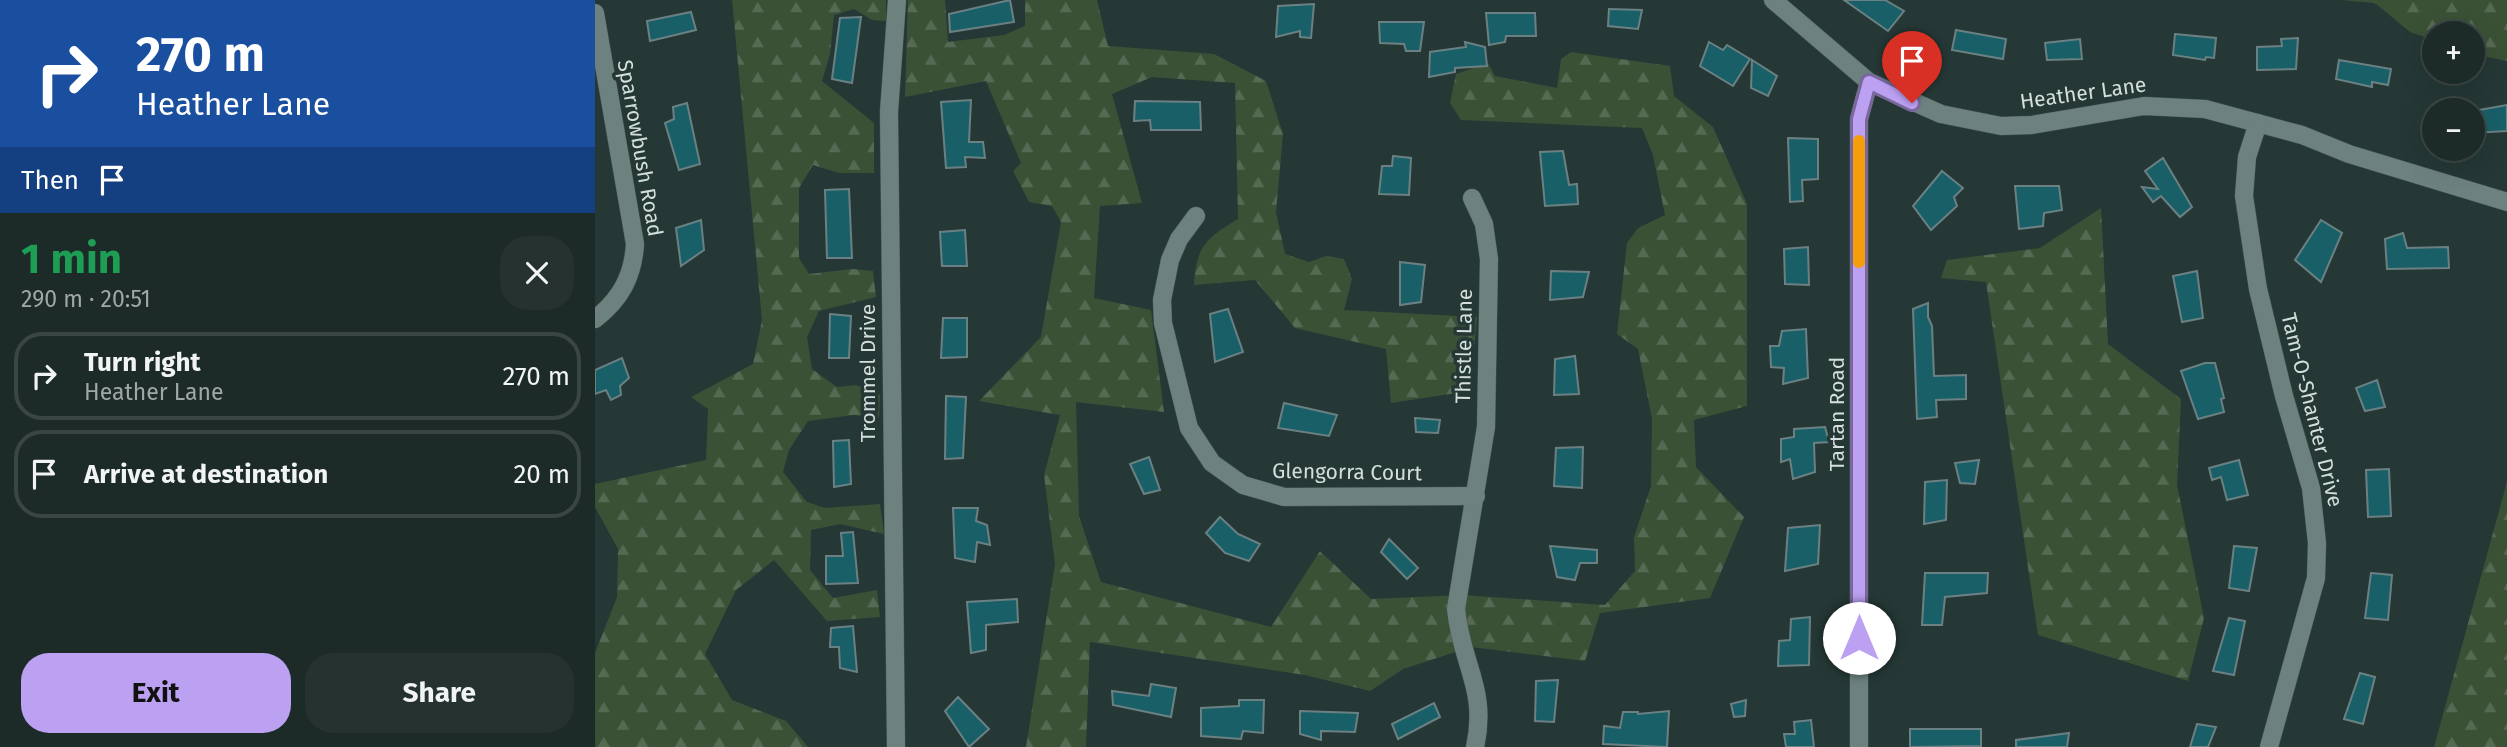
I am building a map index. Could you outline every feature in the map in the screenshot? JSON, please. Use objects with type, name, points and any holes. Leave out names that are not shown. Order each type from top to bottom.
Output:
[{"type":"street","name":"Trommel Drive","points":[[896,747],[889,150],[890,72],[897,0]]},
{"type":"street","name":"Heather Lane","points":[[1773,0],[1869,82],[1941,114],[2001,125],[2032,125],[2115,109],[2172,105],[2206,109],[2259,123],[2507,202]]},
{"type":"street","name":"Sparrowbush Road","points":[[595,13],[635,244],[629,279],[619,295],[595,319]]},
{"type":"street","name":"Tartan Road","points":[[1860,747],[1859,119],[1869,82]]},
{"type":"street","name":"Tam-O-Shanter Drive","points":[[2259,123],[2247,158],[2244,196],[2258,289],[2284,396],[2311,488],[2317,543],[2316,578],[2269,747]]},
{"type":"street","name":"Thistle Lane","points":[[1472,198],[1484,224],[1489,258],[1486,427],[1476,496]]},
{"type":"street","name":"Glengorra Court","points":[[1196,216],[1170,260],[1162,300],[1163,323],[1189,428],[1212,463],[1243,485],[1284,497],[1476,496]]},
{"type":"street","points":[[1475,747],[1480,707],[1458,630],[1456,609],[1476,496]]},
{"type":"green space","points":[[732,0],[886,0],[886,21],[872,20],[854,9],[834,15],[830,54],[822,81],[874,123],[874,173],[839,173],[813,165],[799,188],[799,258],[809,274],[852,269],[873,271],[876,297],[819,311],[807,337],[812,369],[837,387],[856,385],[880,395],[879,418],[854,415],[808,421],[789,450],[783,472],[807,502],[825,508],[880,504],[884,534],[840,524],[811,530],[810,570],[833,598],[877,590],[880,617],[827,621],[774,560],[736,590],[705,654],[732,700],[786,721],[808,747],[595,747],[595,653],[617,597],[618,549],[595,507],[595,484],[706,460],[708,409],[691,397],[753,364],[762,320]]},
{"type":"green space","points":[[908,0],[945,0],[948,42],[1004,35],[1025,26],[1025,0],[1097,0],[1108,46],[1214,54],[1266,81],[1283,134],[1276,212],[1285,254],[1309,262],[1326,256],[1344,259],[1352,279],[1344,310],[1477,317],[1470,391],[1391,403],[1386,349],[1295,328],[1255,280],[1194,285],[1200,252],[1211,238],[1238,219],[1235,83],[1152,77],[1112,94],[1142,203],[1100,206],[1094,298],[1151,310],[1164,412],[1076,402],[1079,516],[1101,582],[1271,627],[1320,551],[1371,599],[1463,595],[1605,605],[1635,571],[1634,537],[1651,486],[1652,419],[1638,349],[1617,334],[1627,243],[1638,228],[1665,215],[1653,155],[1642,128],[1461,120],[1450,103],[1456,74],[1488,63],[1495,76],[1557,88],[1561,59],[1571,52],[1670,66],[1674,96],[1713,127],[1747,204],[1747,406],[1694,420],[1696,467],[1744,517],[1710,598],[1600,613],[1585,661],[1471,647],[1403,669],[1370,691],[1305,675],[1090,642],[1086,747],[1026,747],[1055,564],[1044,475],[1060,415],[979,401],[1041,337],[1061,222],[1052,206],[1029,202],[1013,171],[1021,163],[986,81],[905,97]]},
{"type":"green space","points":[[2340,0],[2507,0],[2507,61],[2485,56],[2485,21],[2422,21],[2422,36],[2410,32],[2375,3]]},
{"type":"green space","points":[[2101,208],[2108,344],[2181,399],[2177,485],[2204,618],[2188,681],[2038,635],[1986,282],[1941,278],[1947,260],[2040,248]]},
{"type":"green space","points":[[2507,482],[2507,747],[2434,747]]},
{"type":"building","points":[[1010,0],[1014,22],[950,32],[949,14]]},
{"type":"building","points":[[1844,0],[1885,0],[1904,11],[1888,31]]},
{"type":"building","points":[[1314,4],[1311,38],[1300,37],[1300,31],[1276,37],[1278,6]]},
{"type":"building","points":[[1609,9],[1642,10],[1638,29],[1608,26]]},
{"type":"building","points":[[691,12],[696,30],[650,41],[647,21]]},
{"type":"building","points":[[1486,13],[1535,13],[1536,36],[1506,36],[1505,42],[1489,45]]},
{"type":"building","points":[[861,17],[852,83],[832,79],[840,18]]},
{"type":"building","points":[[1379,22],[1424,22],[1420,51],[1406,51],[1404,44],[1380,43]]},
{"type":"building","points":[[1956,30],[2006,39],[2003,59],[1952,50]]},
{"type":"building","points":[[2175,34],[2216,38],[2214,58],[2206,57],[2205,60],[2173,55]]},
{"type":"building","points":[[2298,38],[2296,69],[2257,70],[2257,47],[2282,46],[2281,39]]},
{"type":"building","points":[[2080,39],[2082,59],[2047,60],[2045,43]]},
{"type":"building","points":[[1465,42],[1485,47],[1487,66],[1455,68],[1455,72],[1429,77],[1430,52],[1466,47]]},
{"type":"building","points":[[1709,42],[1723,50],[1727,45],[1750,59],[1733,86],[1700,66]]},
{"type":"building","points":[[1752,60],[1777,76],[1768,96],[1751,88]]},
{"type":"building","points":[[2339,60],[2391,69],[2388,85],[2372,82],[2372,87],[2336,79]]},
{"type":"building","points":[[971,100],[969,142],[983,142],[985,158],[965,157],[966,167],[946,168],[941,102]]},
{"type":"building","points":[[1135,101],[1200,102],[1201,130],[1151,130],[1150,120],[1134,121]]},
{"type":"building","points":[[687,103],[700,164],[679,170],[665,123],[674,119],[673,107]]},
{"type":"building","points":[[2507,105],[2507,131],[2485,132],[2485,109]]},
{"type":"building","points":[[1788,138],[1818,139],[1818,179],[1802,180],[1803,201],[1790,202]]},
{"type":"building","points":[[1563,151],[1569,185],[1577,184],[1578,204],[1545,206],[1540,152]]},
{"type":"building","points":[[1393,156],[1411,158],[1409,195],[1379,194],[1382,166],[1392,166]]},
{"type":"building","points":[[2163,158],[2192,207],[2180,217],[2161,196],[2153,202],[2142,187],[2158,189],[2145,171]]},
{"type":"building","points":[[1942,171],[1963,188],[1954,197],[1957,206],[1931,230],[1913,206]]},
{"type":"building","points":[[2015,186],[2059,186],[2062,210],[2044,213],[2043,226],[2019,229]]},
{"type":"building","points":[[849,189],[852,258],[827,258],[825,190]]},
{"type":"building","points":[[701,220],[704,250],[681,266],[676,228]]},
{"type":"building","points":[[2321,220],[2342,233],[2321,282],[2295,260]]},
{"type":"building","points":[[965,230],[967,266],[942,266],[940,232]]},
{"type":"building","points":[[2403,233],[2407,248],[2448,247],[2449,268],[2387,269],[2385,239]]},
{"type":"building","points":[[1808,247],[1809,285],[1785,284],[1784,249]]},
{"type":"building","points":[[1400,262],[1425,265],[1421,302],[1400,305]]},
{"type":"building","points":[[1551,271],[1589,272],[1583,297],[1550,300]]},
{"type":"building","points":[[2197,271],[2203,318],[2182,322],[2173,276]]},
{"type":"building","points":[[1928,303],[1928,317],[1932,326],[1934,376],[1966,375],[1966,399],[1936,400],[1937,417],[1917,419],[1913,309]]},
{"type":"building","points":[[1228,309],[1243,352],[1215,362],[1210,314]]},
{"type":"building","points":[[830,314],[851,316],[849,358],[829,358]]},
{"type":"building","points":[[943,318],[967,318],[967,357],[941,358]]},
{"type":"building","points":[[1806,329],[1808,378],[1783,384],[1784,368],[1771,367],[1770,346],[1779,346],[1782,331]]},
{"type":"building","points":[[1575,356],[1579,394],[1554,395],[1555,359]]},
{"type":"building","points":[[622,358],[629,378],[620,386],[621,395],[611,400],[606,390],[595,394],[595,370]]},
{"type":"building","points":[[2205,363],[2215,363],[2224,398],[2221,399],[2224,412],[2198,419],[2181,371]]},
{"type":"building","points":[[2377,380],[2385,407],[2365,411],[2356,388]]},
{"type":"building","points":[[946,396],[966,397],[963,458],[945,459]]},
{"type":"building","points":[[1284,403],[1337,415],[1329,436],[1278,428]]},
{"type":"building","points":[[1415,418],[1440,420],[1438,433],[1416,432]]},
{"type":"building","points":[[1825,427],[1829,442],[1814,443],[1815,472],[1793,479],[1790,459],[1781,462],[1781,439],[1794,437],[1794,429]]},
{"type":"building","points":[[849,440],[851,484],[834,487],[833,441]]},
{"type":"building","points":[[1583,447],[1582,488],[1554,486],[1556,448]]},
{"type":"building","points":[[1149,457],[1160,490],[1144,494],[1130,464]]},
{"type":"building","points":[[1979,460],[1975,484],[1960,483],[1955,463]]},
{"type":"building","points":[[2239,460],[2248,495],[2227,500],[2221,477],[2212,480],[2209,468]]},
{"type":"building","points":[[2389,469],[2391,516],[2368,517],[2366,470]]},
{"type":"building","points":[[1947,480],[1946,520],[1924,524],[1925,482]]},
{"type":"building","points":[[953,508],[978,508],[976,521],[987,525],[990,545],[977,542],[975,562],[955,558]]},
{"type":"building","points":[[1220,517],[1238,534],[1260,544],[1249,561],[1225,553],[1206,533]]},
{"type":"building","points":[[1820,525],[1818,564],[1785,571],[1788,528]]},
{"type":"building","points":[[853,532],[858,583],[826,584],[826,556],[843,556],[841,533]]},
{"type":"building","points":[[1389,539],[1418,568],[1407,579],[1381,552]]},
{"type":"building","points":[[1550,546],[1597,550],[1597,563],[1580,563],[1575,580],[1557,577]]},
{"type":"building","points":[[2234,546],[2257,548],[2249,591],[2229,588]]},
{"type":"building","points":[[1925,573],[1988,573],[1987,593],[1945,597],[1942,625],[1922,625]]},
{"type":"building","points":[[2371,573],[2392,575],[2388,620],[2365,618]]},
{"type":"building","points":[[1017,599],[1018,622],[986,625],[986,650],[971,653],[967,602]]},
{"type":"building","points":[[1810,617],[1809,665],[1778,666],[1779,641],[1790,640],[1791,619]]},
{"type":"building","points":[[2229,618],[2245,621],[2234,675],[2213,671]]},
{"type":"building","points":[[853,626],[857,672],[840,668],[839,647],[830,647],[831,628]]},
{"type":"building","points":[[2360,673],[2375,677],[2363,724],[2344,719]]},
{"type":"building","points":[[1558,680],[1554,722],[1535,721],[1536,681]]},
{"type":"building","points":[[1151,684],[1176,688],[1171,717],[1113,705],[1112,691],[1149,696]]},
{"type":"building","points":[[958,697],[989,729],[969,747],[945,711]]},
{"type":"building","points":[[1239,700],[1264,700],[1263,733],[1243,731],[1241,739],[1201,736],[1201,708],[1239,706]]},
{"type":"building","points":[[1746,700],[1745,716],[1734,717],[1731,704]]},
{"type":"building","points":[[1434,703],[1440,717],[1398,739],[1392,724]]},
{"type":"building","points":[[1300,711],[1358,713],[1355,732],[1321,731],[1321,740],[1300,734]]},
{"type":"building","points":[[1669,711],[1667,747],[1603,744],[1604,726],[1620,728],[1623,712],[1638,714]]},
{"type":"building","points":[[1811,720],[1814,747],[1786,747],[1784,734],[1795,734],[1794,722]]},
{"type":"building","points":[[2197,724],[2216,727],[2208,747],[2190,747]]},
{"type":"building","points":[[1910,729],[1981,729],[1981,746],[1910,747]]},
{"type":"building","points":[[2069,733],[2067,747],[2016,747],[2016,740]]},
{"type":"slow traffic","points":[[1859,141],[1859,262]]},
{"type":"route","points":[[1859,638],[1859,119],[1869,82],[1912,103]]}]
